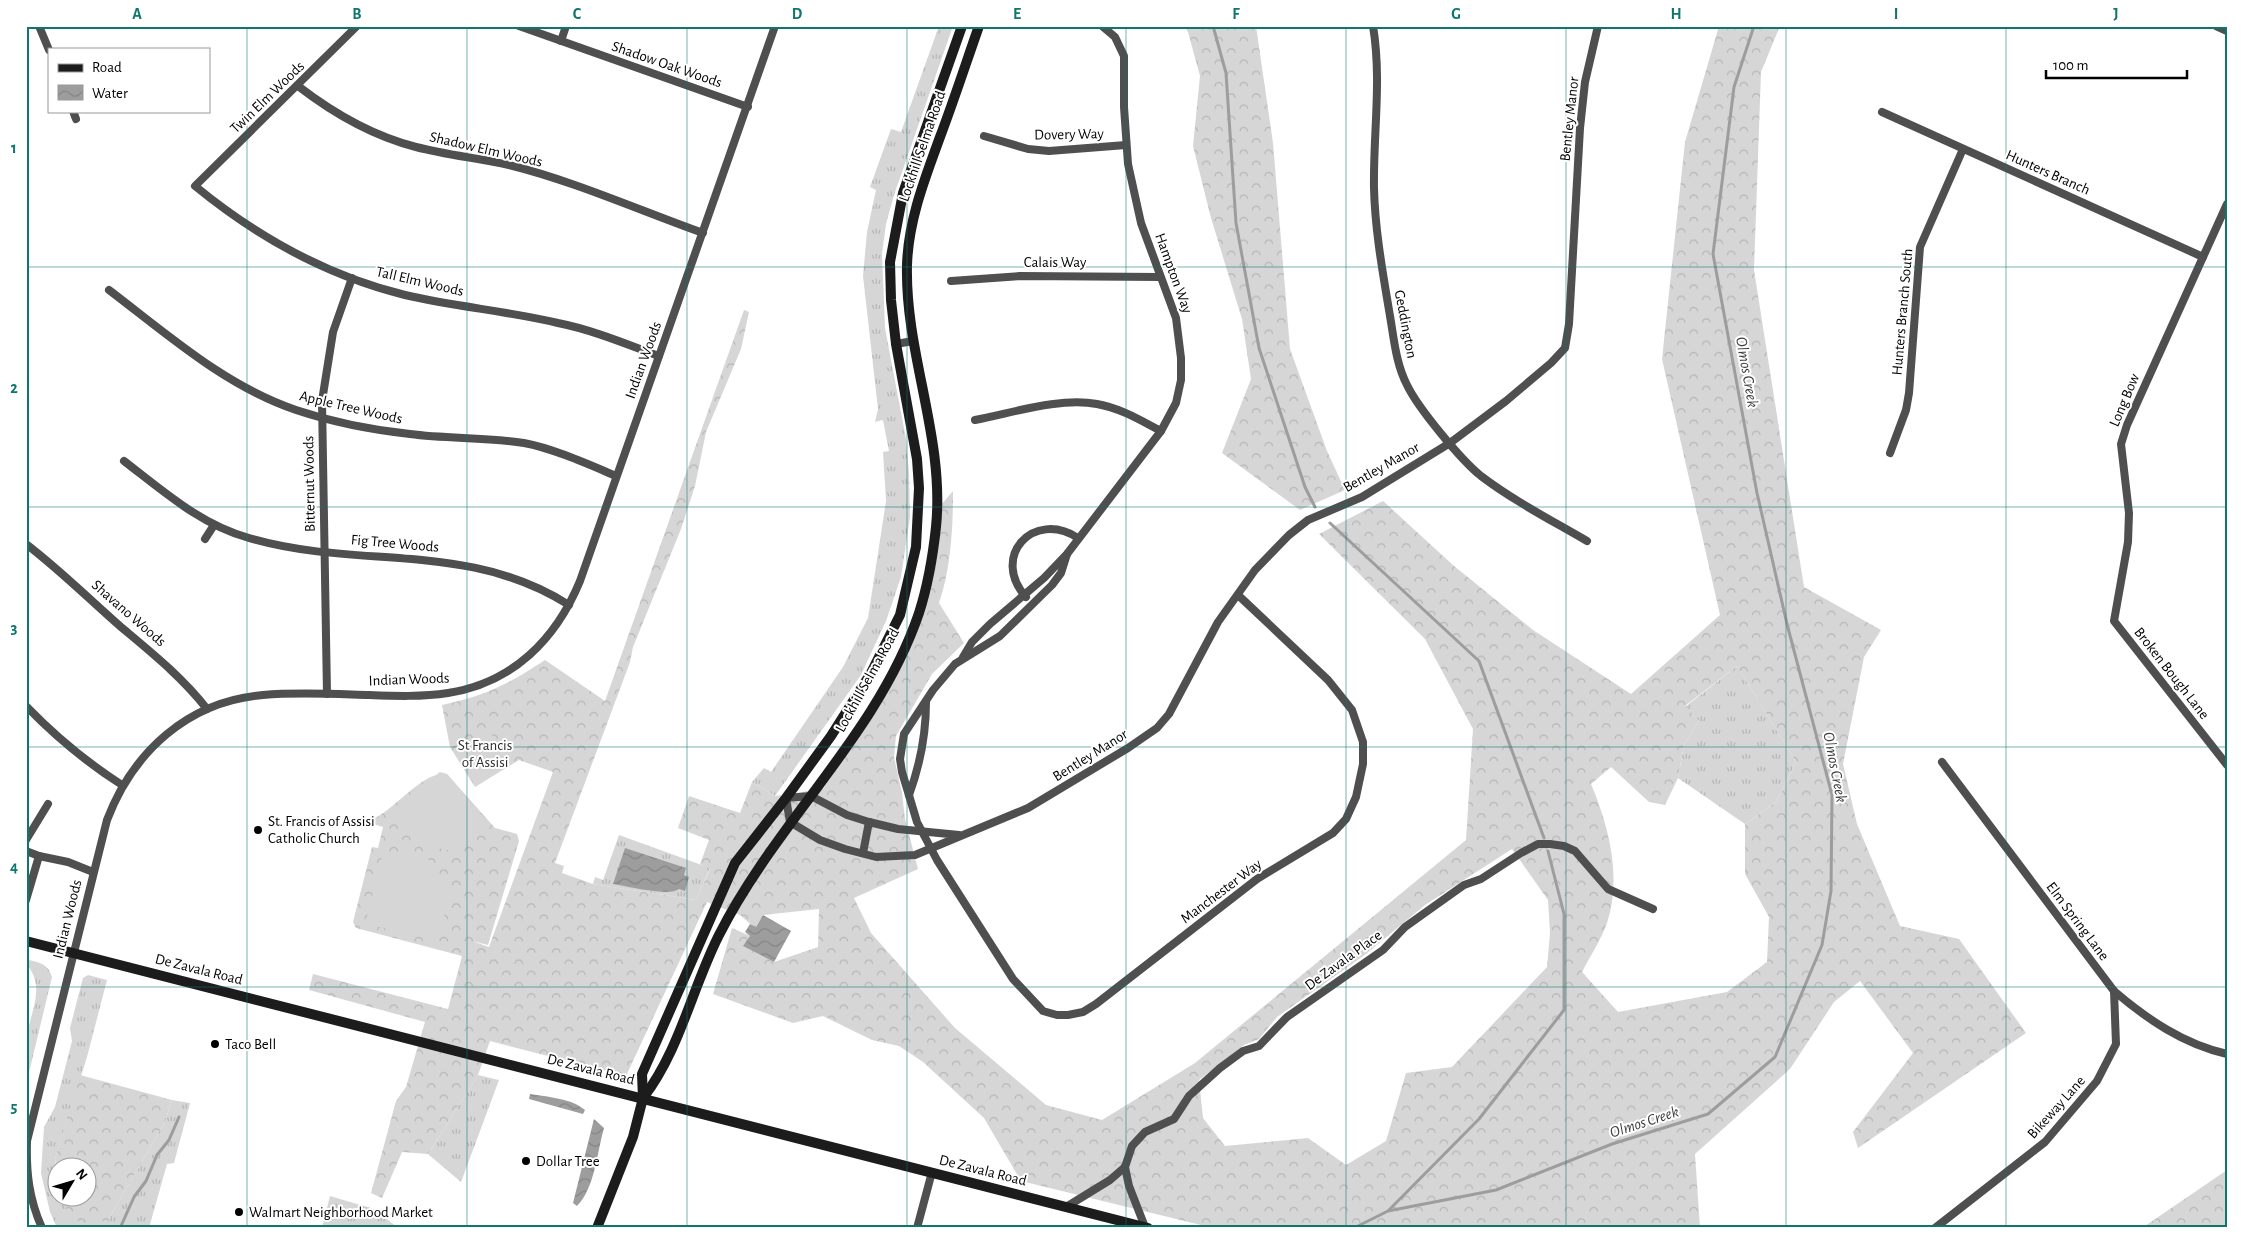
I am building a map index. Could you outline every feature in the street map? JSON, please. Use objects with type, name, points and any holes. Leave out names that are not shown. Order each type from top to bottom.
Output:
[{"type":"main road","name":"Lockhill Selma Road","points":[[597,1228],[633,1136],[643,1098],[642,1074],[734,863],[826,744],[871,673],[900,616],[909,579],[919,516],[919,488],[917,459],[896,344],[891,300],[890,262],[903,193],[962,26]]},
{"type":"main road","name":"Lockhill Selma Road","points":[[643,1098],[659,1078],[719,935],[790,822],[844,752],[896,665],[919,613],[936,524],[936,458],[913,341],[907,264],[919,194],[979,26]]},
{"type":"main road","name":"De Zavala Road","points":[[26,941],[1147,1227]]},
{"type":"street","points":[[39,26],[48,48]]},
{"type":"street","name":"Twin Elm Woods","points":[[195,186],[357,26]]},
{"type":"street","name":"Shadow Oak Woods","points":[[519,26],[748,107]]},
{"type":"street","points":[[561,41],[566,26]]},
{"type":"street","name":"Indian Woods","points":[[42,1228],[30,1193],[26,1167],[27,1141],[93,872],[107,820],[122,785],[134,768],[160,739],[183,722],[207,709],[243,697],[262,695],[432,696],[459,691],[501,675],[531,655],[556,628],[580,581],[776,26]]},
{"type":"street","name":"Hampton Way","points":[[932,850],[921,831],[902,772],[901,747],[912,719],[926,702],[938,682],[962,658],[972,642],[1044,578],[1067,554],[1161,431],[1176,403],[1181,380],[1181,358],[1176,318],[1141,223],[1126,145],[1124,56],[1115,37],[1102,26]]},
{"type":"street","name":"Geddington","points":[[1374,26],[1378,72],[1374,189],[1376,222],[1380,261],[1398,358],[1408,387],[1450,443],[1480,475],[1509,496],[1587,541]]},
{"type":"street","name":"Bentley Manor","points":[[790,822],[820,840],[876,857],[895,857],[932,850],[959,835],[994,824],[1028,808],[1128,748],[1156,728],[1179,698],[1203,647],[1255,570],[1298,527],[1324,512],[1362,497],[1450,443],[1506,401],[1551,363],[1565,348],[1569,324],[1580,128],[1585,82],[1598,26]]},
{"type":"street","points":[[2216,26],[2227,31]]},
{"type":"street","name":"Shadow Elm Woods","points":[[298,86],[325,106],[382,136],[413,146],[509,165],[703,233]]},
{"type":"street","name":"Hunters Branch","points":[[1882,112],[2203,257]]},
{"type":"street","name":"Dovery Way","points":[[984,136],[1028,148],[1049,151],[1126,145]]},
{"type":"street","name":"Hunters Branch South","points":[[1890,453],[1906,410],[1909,393],[1918,262],[1922,239],[1963,149]]},
{"type":"street","name":"Tall Elm Woods","points":[[195,186],[254,230],[303,257],[352,278],[405,295],[560,323],[659,356]]},
{"type":"street","name":"Long Bow","points":[[2114,621],[2128,542],[2129,513],[2121,444],[2127,425],[2227,204]]},
{"type":"street","name":"Calais Way","points":[[951,281],[1020,276],[1160,277]]},
{"type":"street","name":"Bitternut Woods","points":[[327,694],[322,416],[330,346],[352,278]]},
{"type":"street","name":"Apple Tree Woods","points":[[109,290],[190,352],[227,377],[289,407],[322,416],[410,434],[526,444],[591,465],[616,476]]},
{"type":"street","points":[[896,344],[913,341]]},
{"type":"street","points":[[974,420],[1056,404],[1086,402],[1126,413],[1161,431]]},
{"type":"street","name":"Fig Tree Woods","points":[[124,461],[173,499],[214,525],[248,538],[278,546],[434,560],[481,568],[540,588],[569,605]]},
{"type":"street","points":[[205,539],[214,525]]},
{"type":"street","points":[[1032,604],[1024,595],[1012,573],[1014,555],[1022,541],[1029,534],[1045,528],[1068,531],[1078,538]]},
{"type":"street","name":"Shavano Woods","points":[[26,544],[59,569],[168,666],[207,709]]},
{"type":"street","name":"Hampton Way","points":[[962,658],[1000,636],[1061,573],[1067,554]]},
{"type":"street","name":"Manchester Way","points":[[932,850],[1013,979],[1043,1011],[1057,1015],[1068,1015],[1083,1012],[1096,1004],[1257,879],[1333,833],[1346,819],[1361,781],[1363,742],[1360,729],[1352,710],[1328,680],[1238,595]]},
{"type":"street","name":"Broken Bough Lane","points":[[2114,621],[2227,766]]},
{"type":"street","points":[[909,796],[920,757],[926,723],[926,702]]},
{"type":"street","points":[[26,706],[60,740],[91,765],[122,785]]},
{"type":"street","name":"Elm Spring Lane","points":[[1942,762],[2114,991],[2138,1011],[2175,1034],[2195,1044],[2227,1054]]},
{"type":"street","points":[[790,822],[786,798],[811,796]]},
{"type":"street","name":"Bentley Manor","points":[[811,796],[847,815],[869,822],[898,829],[959,835]]},
{"type":"street","points":[[26,840],[48,804]]},
{"type":"street","points":[[863,853],[869,822]]},
{"type":"street","name":"De Zavala Place","points":[[1066,1207],[1110,1180],[1124,1167],[1132,1146],[1145,1132],[1174,1119],[1189,1096],[1220,1068],[1243,1051],[1260,1046],[1287,1017],[1383,950],[1405,927],[1433,905],[1464,885],[1481,879],[1538,844],[1564,846],[1575,851],[1587,863],[1601,884],[1653,909]]},
{"type":"street","points":[[26,851],[39,856],[68,862],[93,872]]},
{"type":"street","points":[[26,900],[39,856]]},
{"type":"street","name":"Bikeway Lane","points":[[1935,1228],[2045,1142],[2097,1082],[2116,1044],[2114,991]]},
{"type":"street","points":[[1124,1167],[1129,1186],[1147,1227]]},
{"type":"street","points":[[918,1228],[932,1172]]},
{"type":"green space","points":[[939,26],[953,26],[894,195],[886,224],[882,254],[885,328],[906,439],[909,472],[910,517],[901,577],[886,621],[861,675],[775,796],[752,782],[764,768],[771,772],[843,667],[868,618],[886,501],[883,452],[889,451],[883,420],[875,422],[878,409],[863,276],[867,232],[876,190],[870,187],[891,129],[901,132]]},
{"type":"green space","points":[[1184,26],[1256,26],[1273,143],[1290,349],[1327,451],[1345,490],[1300,510],[1222,453],[1251,379],[1242,319],[1211,218],[1193,146],[1200,76],[1188,32]]},
{"type":"green space","name":"St Francis of Assisi","points":[[1719,26],[1780,26],[1761,72],[1754,270],[1804,587],[1881,630],[1864,657],[1843,764],[1857,824],[1900,926],[1959,939],[2026,1033],[1858,1148],[1853,1132],[1913,1053],[1860,981],[1834,1002],[1790,1069],[1695,1154],[1700,1228],[1213,1228],[1021,1181],[984,1118],[923,1062],[899,1046],[872,1040],[823,1016],[793,1023],[713,994],[732,928],[750,936],[744,946],[774,962],[818,947],[819,909],[763,915],[755,928],[740,915],[707,902],[626,1076],[490,1041],[478,1075],[428,1154],[402,1152],[382,1198],[371,1193],[396,1101],[406,1087],[425,1022],[309,990],[313,974],[448,1009],[462,956],[356,928],[353,922],[372,847],[378,848],[383,827],[370,823],[371,820],[380,815],[418,784],[438,774],[447,774],[495,828],[517,834],[519,841],[488,945],[472,941],[489,947],[553,772],[519,760],[475,787],[450,747],[442,705],[496,688],[545,660],[605,701],[744,310],[749,312],[741,349],[706,432],[695,486],[681,529],[633,647],[630,662],[555,863],[564,866],[562,873],[593,884],[696,900],[710,869],[700,864],[709,840],[678,828],[689,796],[740,813],[752,782],[775,796],[823,789],[863,730],[912,640],[941,505],[953,491],[950,548],[946,576],[939,603],[964,643],[932,674],[896,736],[894,757],[902,793],[905,819],[918,869],[854,898],[871,933],[955,1028],[1046,1105],[1102,1120],[1195,1063],[1466,840],[1473,729],[1425,639],[1319,534],[1383,501],[1454,566],[1533,630],[1631,694],[1720,615],[1662,359],[1685,142]],"holes":[[[1737,666],[1796,762],[1777,801],[1745,824],[1745,874],[1769,917],[1767,962],[1727,992],[1618,1012],[1582,972],[1599,942],[1607,923],[1613,888],[1613,870],[1608,835],[1591,784],[1611,767],[1649,802],[1665,805],[1678,778],[1684,745],[1699,721],[1685,706]],[[1512,849],[1548,900],[1550,933],[1547,967],[1452,1067],[1406,1073],[1386,1141],[1346,1165],[1308,1138],[1225,1146],[1203,1118],[1199,1080],[1244,1045],[1259,1039],[1277,1017],[1366,954],[1425,905]]]},
{"type":"green space","points":[[1737,666],[1796,762],[1777,801],[1745,824],[1678,778],[1684,745],[1699,721],[1685,707]]},
{"type":"green space","points":[[489,730],[497,743],[469,761],[460,747]]},
{"type":"green space","points":[[500,747],[508,760],[480,778],[472,765]]},
{"type":"green space","points":[[440,772],[447,774],[491,826],[470,842],[458,848],[446,850],[428,843],[415,835],[406,825],[397,805]]},
{"type":"green space","points":[[619,835],[710,868],[696,900],[593,884],[595,877],[603,880]]},
{"type":"green space","points":[[383,851],[430,860],[451,889],[438,941],[371,925],[367,918]]},
{"type":"green space","points":[[29,960],[44,965],[52,977],[26,1085],[27,1032],[36,992],[36,983],[26,964]]},
{"type":"green space","points":[[88,975],[107,980],[87,1057],[56,1156],[48,1156],[48,1203],[41,1173],[44,1127],[55,1107],[72,1041],[70,1028],[83,978]]},
{"type":"green space","points":[[80,1075],[172,1100],[165,1122],[108,1220],[82,1225],[65,1206],[98,1206],[98,1156],[56,1156]]},
{"type":"green space","points":[[478,1075],[499,1080],[461,1182],[428,1154]]},
{"type":"green space","points":[[172,1100],[190,1103],[174,1163],[167,1164],[149,1228],[57,1228],[49,1206],[70,1206],[108,1220],[165,1122]]},
{"type":"green space","points":[[2227,1170],[2227,1228],[2142,1228]]},
{"type":"green space","points":[[330,1196],[374,1209],[398,1228],[322,1228]]},
{"type":"water","points":[[625,848],[686,868],[684,875],[689,877],[685,891],[679,889],[666,892],[613,884]]},
{"type":"water","points":[[763,915],[791,931],[774,962],[743,946],[750,936],[745,932],[750,924],[756,927]]},
{"type":"water","points":[[530,1094],[566,1100],[585,1110],[583,1114],[529,1099]]},
{"type":"water","points":[[594,1119],[604,1128],[592,1180],[588,1190],[577,1206],[573,1203]]},
{"type":"waterway","points":[[1213,26],[1226,73],[1236,223],[1259,348],[1305,487],[1315,507]]},
{"type":"waterway","name":"Olmos Creek","points":[[1354,1228],[1388,1211],[1496,1190],[1612,1144],[1708,1114],[1775,1057],[1822,945],[1831,891],[1832,795],[1787,624],[1757,493],[1713,254],[1734,87],[1754,26]]},
{"type":"waterway","points":[[1330,523],[1479,661],[1544,838]]},
{"type":"waterway","points":[[1389,1210],[1479,1119],[1564,1010],[1564,914],[1548,851]]},
{"type":"waterway","points":[[121,1226],[134,1197],[146,1181],[157,1155],[169,1140],[179,1117]]},
{"type":"place","name":"St. Francis of Assisi Catholic Church","points":[[258,830]]},
{"type":"place","name":"Taco Bell","points":[[215,1044]]},
{"type":"place","name":"Dollar Tree","points":[[526,1161]]},
{"type":"place","name":"Walmart Neighborhood Market","points":[[239,1212]]}]
